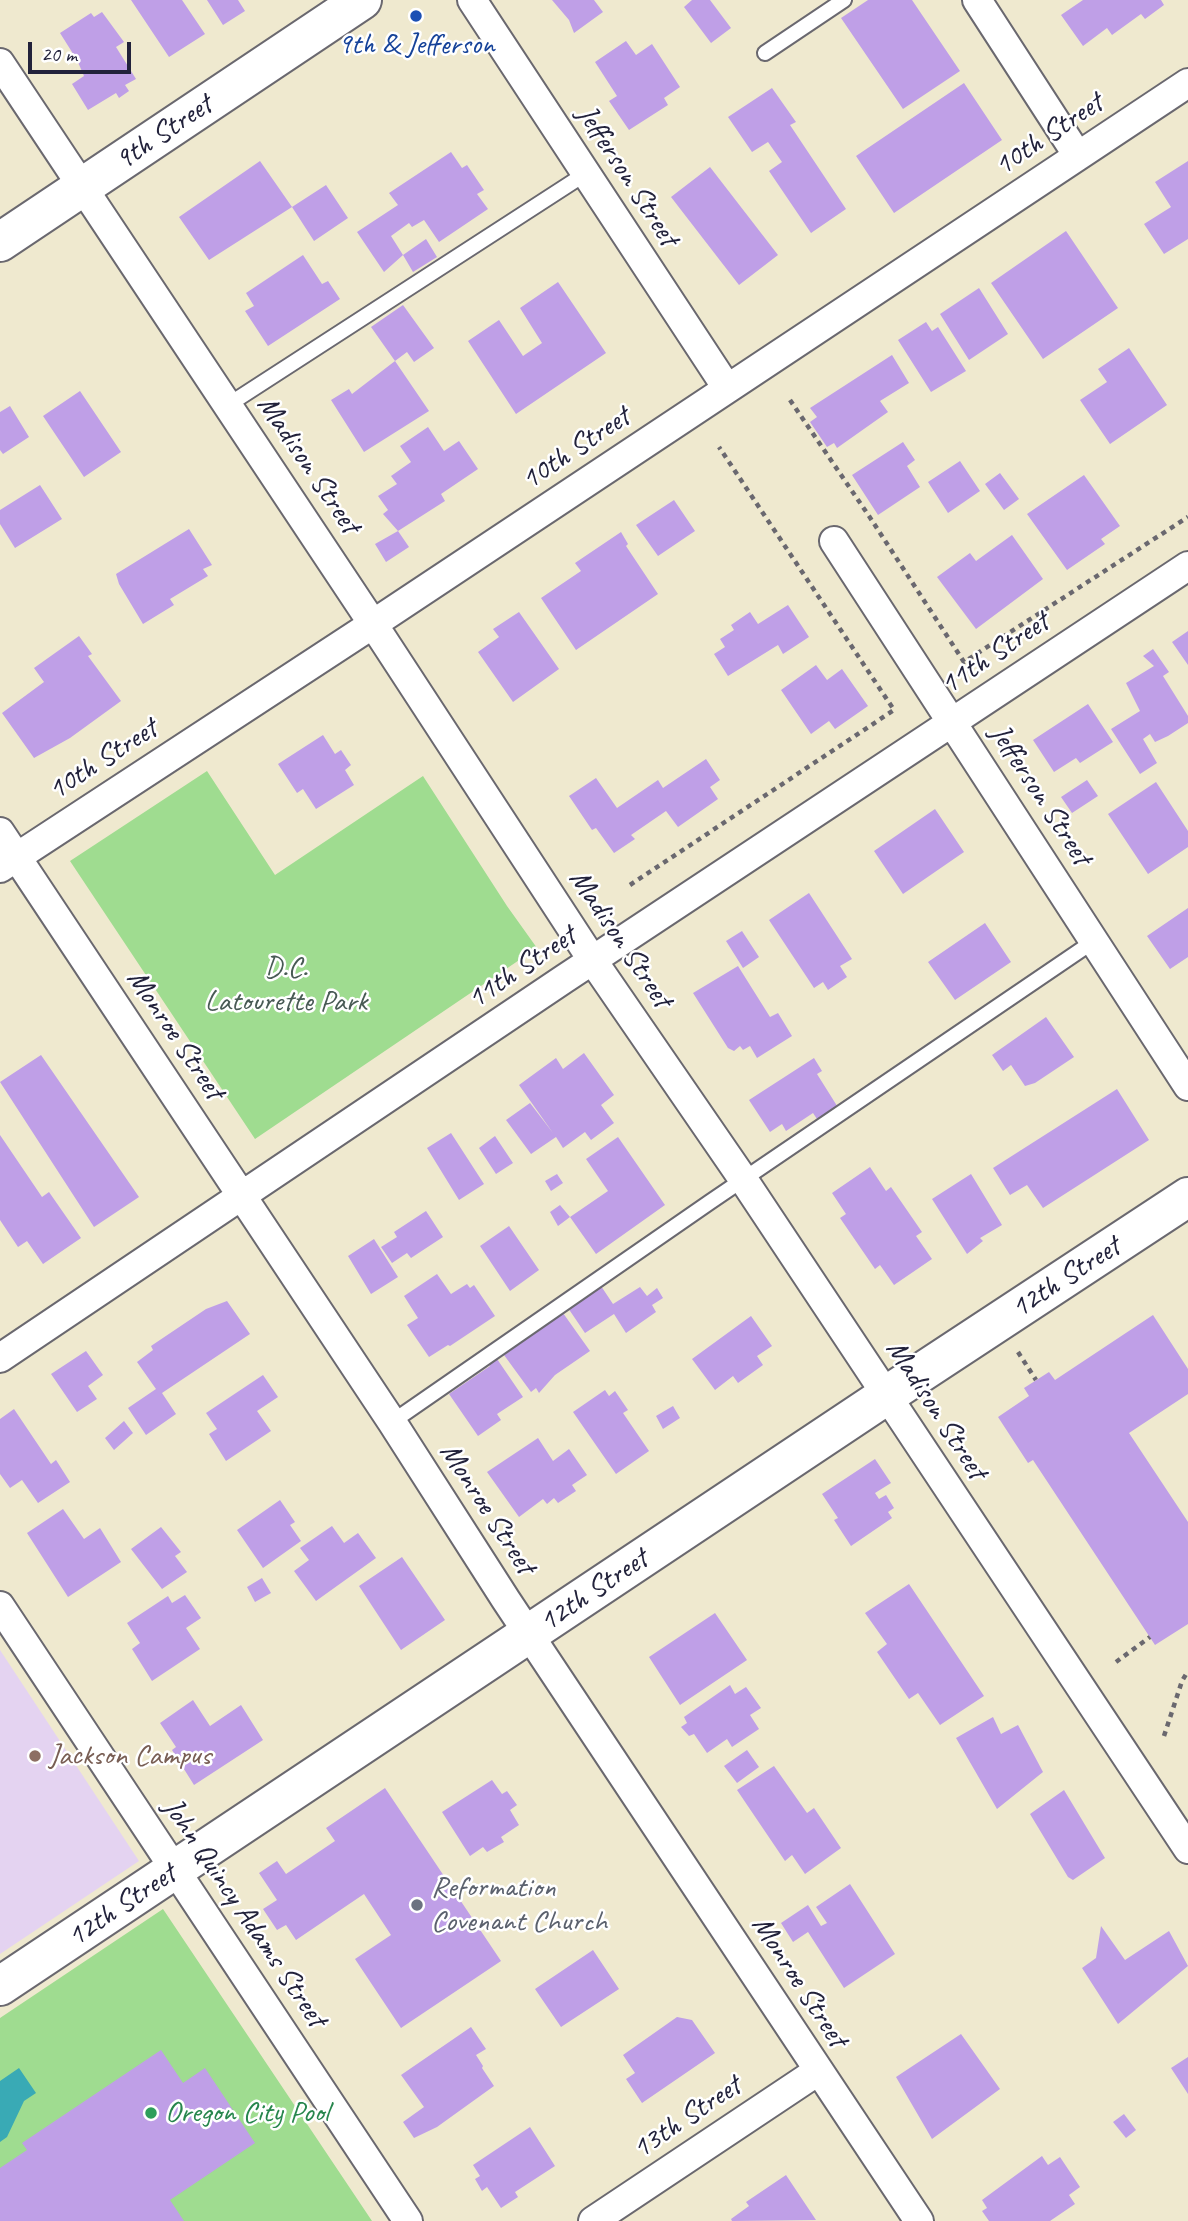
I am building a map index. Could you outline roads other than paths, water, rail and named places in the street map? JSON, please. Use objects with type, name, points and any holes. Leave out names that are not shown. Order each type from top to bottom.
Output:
[{"type":"street","name":"9th Street","points":[[0,242],[362,0]]},
{"type":"street","name":"Jefferson Street","points":[[472,0],[727,388]]},
{"type":"street","points":[[976,0],[1078,156]]},
{"type":"street","name":"Madison Street","points":[[0,63],[373,624],[593,961],[743,1179],[1188,1849]]},
{"type":"street","name":"10th Street","points":[[8,862],[373,624],[1188,83]]},
{"type":"street","name":"Jefferson Street","points":[[834,541],[1188,1086]]},
{"type":"street","name":"11th Street","points":[[0,1358],[1188,566]]},
{"type":"street","name":"Monroe Street","points":[[0,832],[8,862],[242,1196],[529,1635],[919,2221]]},
{"type":"street","name":"12th Street","points":[[0,1986],[1188,1197]]},
{"type":"street","name":"John Quincy Adams Street","points":[[0,1606],[408,2221]]},
{"type":"street","name":"13th Street","points":[[593,2221],[818,2071]]},
{"type":"lane","points":[[765,53],[844,0]]},
{"type":"lane","points":[[228,405],[585,174]]},
{"type":"lane","points":[[392,1422],[1094,940]]},
{"type":"water","points":[[19,2068],[36,2093],[24,2101],[7,2137],[0,2142],[0,2081]]},
{"type":"place","name":"9th & Jefferson","points":[[416,16]]},
{"type":"place","name":"Jackson Campus","points":[[35,1756]]},
{"type":"place","name":"Reformation Covenant Church","points":[[417,1905]]},
{"type":"place","name":"Oregon City Pool","points":[[151,2113]]},
{"type":"park label","name":"D.C. Latourette Park","points":[[286,985]]}]
